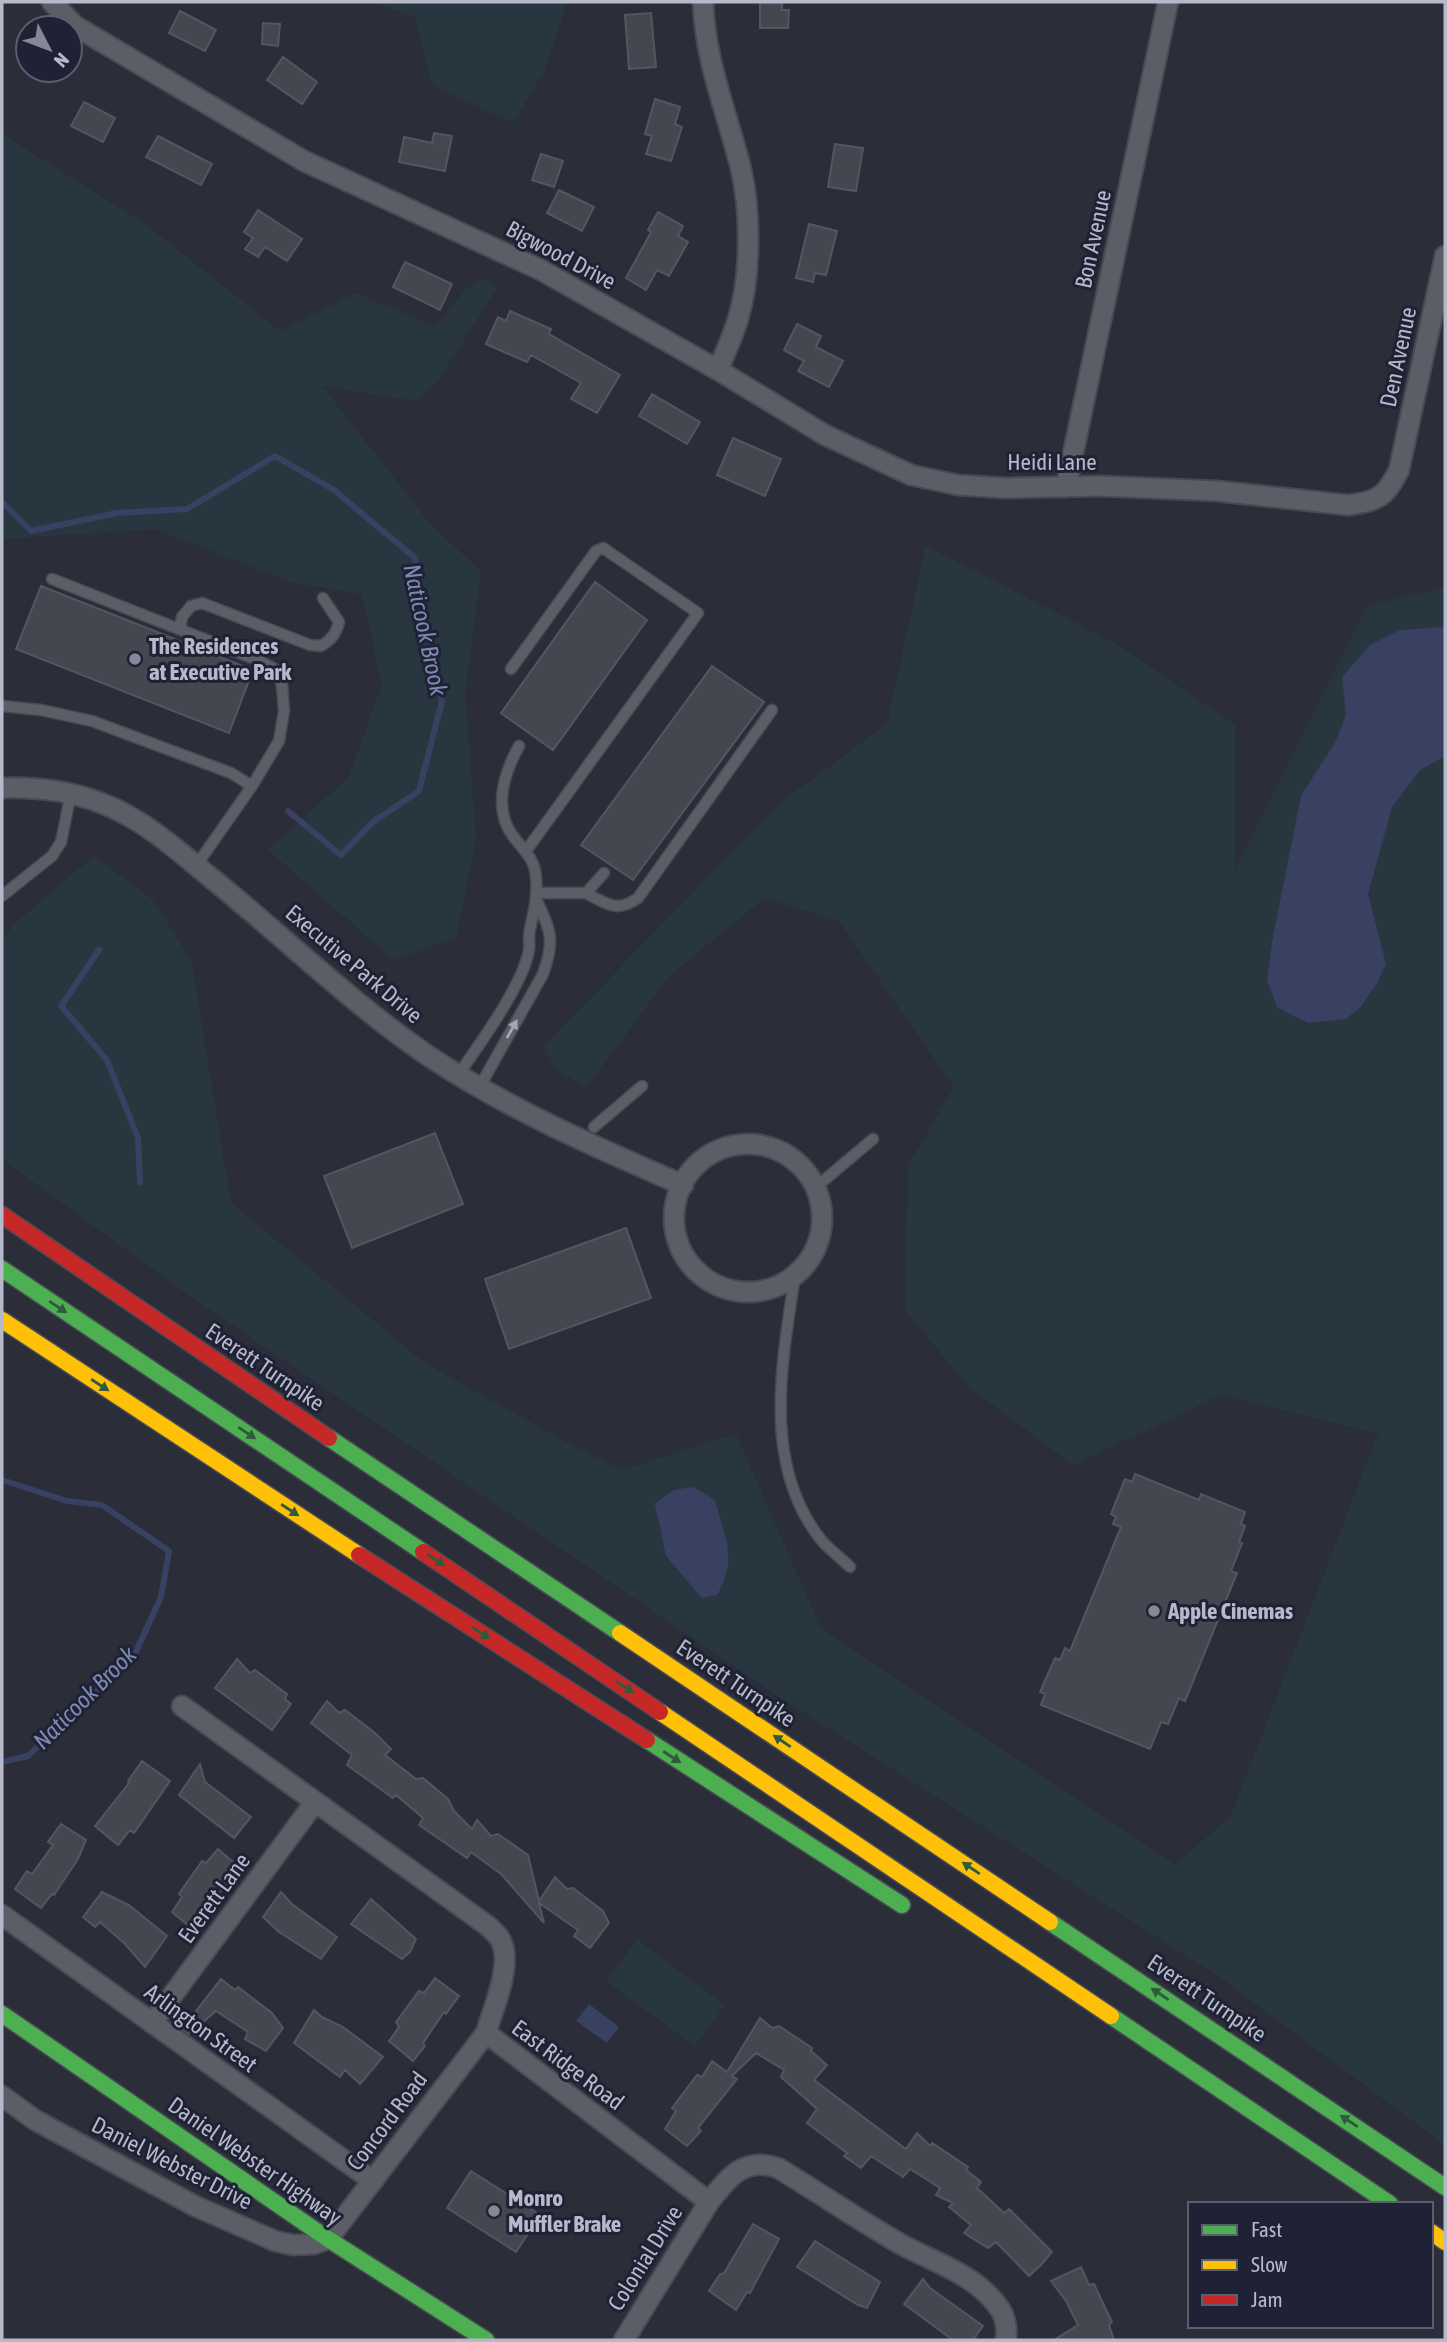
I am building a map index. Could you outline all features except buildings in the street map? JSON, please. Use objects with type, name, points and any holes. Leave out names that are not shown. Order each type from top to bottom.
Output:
[{"type":"main road","name":"Everett Turnpike","points":[[2,1215],[1380,2149],[1445,2187]]},
{"type":"main road","points":[[2,1269],[701,1738],[1024,1959],[1361,2177],[1388,2202]]},
{"type":"main road","points":[[2,1320],[307,1521],[917,1914]]},
{"type":"main road","points":[[975,1944],[1024,1959]]},
{"type":"main road","name":"Daniel Webster Highway","points":[[2,2014],[328,2239],[486,2340]]},
{"type":"street","name":"Bigwood Drive","points":[[52,2],[75,26],[304,161],[541,270],[718,370]]},
{"type":"street","points":[[703,2],[706,43],[715,85],[741,172],[747,218],[744,292],[738,320],[718,370]]},
{"type":"street","name":"Bon Avenue","points":[[1066,487],[1168,2]]},
{"type":"street","name":"Den Avenue","points":[[1399,470],[1445,256]]},
{"type":"street","name":"Heidi Lane","points":[[718,370],[825,435],[911,475],[958,485],[1006,488],[1101,486],[1217,491],[1348,505],[1369,502],[1388,490],[1399,470]]},
{"type":"street","name":"Executive Park Drive","points":[[2,788],[71,793],[103,803],[135,820],[197,866],[383,1022],[457,1075],[523,1111],[682,1185]]},
{"type":"street","points":[[749,1144],[773,1148],[794,1159],[816,1187],[821,1203],[820,1234],[807,1263],[795,1275],[772,1288],[747,1292],[724,1288],[705,1278],[684,1255],[676,1235],[674,1214],[682,1185],[695,1166],[715,1152],[749,1144]]},
{"type":"street","name":"East Ridge Road","points":[[182,1706],[488,1926],[499,1937],[505,1960],[486,2033],[709,2202]]},
{"type":"street","name":"Everett Lane","points":[[152,2023],[315,1802]]},
{"type":"street","name":"Arlington Street","points":[[2,1915],[373,2181]]},
{"type":"street","name":"Concord Road","points":[[328,2239],[486,2033]]},
{"type":"street","name":"Daniel Webster Drive","points":[[2,2096],[35,2120],[195,2206],[275,2241],[293,2245],[314,2244],[328,2239]]},
{"type":"street","points":[[709,2202],[744,2168],[756,2163],[778,2168],[898,2242],[964,2275],[1002,2312],[1006,2340]]},
{"type":"street","name":"Colonial Drive","points":[[624,2340],[709,2202]]},
{"type":"lane","points":[[511,669],[596,551],[603,548],[698,612],[526,851]]},
{"type":"lane","points":[[52,579],[260,661],[276,670],[282,685],[284,711],[279,741],[252,786],[197,866]]},
{"type":"lane","points":[[180,629],[183,617],[191,606],[202,603],[310,645],[321,646],[337,631],[339,622],[323,598]]},
{"type":"lane","points":[[2,706],[41,710],[92,721],[231,773],[252,786]]},
{"type":"lane","points":[[537,897],[586,893],[615,906],[625,906],[638,898],[772,710]]},
{"type":"lane","points":[[479,1088],[543,974],[551,933],[537,897],[534,863],[508,829],[501,803],[511,761],[519,746]]},
{"type":"lane","points":[[2,896],[52,856],[61,842],[71,793]]},
{"type":"lane","points":[[586,893],[604,873]]},
{"type":"lane","points":[[457,1075],[498,1016],[522,971],[529,950],[529,933],[537,897]]},
{"type":"lane","points":[[594,1127],[642,1086]]},
{"type":"lane","points":[[816,1187],[873,1139]]},
{"type":"lane","points":[[795,1275],[781,1384],[780,1426],[784,1453],[792,1484],[805,1515],[822,1541],[850,1567]]},
{"type":"shaded area","points":[[374,2],[567,2],[545,70],[513,123],[431,84],[415,17]]},
{"type":"shaded area","points":[[2,134],[145,224],[280,331],[356,293],[435,327],[465,290],[482,278],[497,288],[439,379],[416,401],[322,386],[427,520],[481,572],[465,692],[476,838],[456,937],[394,960],[268,850],[349,777],[382,684],[362,594],[294,583],[155,529],[2,539]]},
{"type":"shaded area","points":[[926,546],[1115,643],[1235,725],[1235,869],[1367,606],[1445,587],[1445,2145],[1221,1978],[781,1698],[197,1301],[2,1159],[2,941],[14,924],[94,856],[152,899],[191,960],[231,1203],[426,1364],[622,1470],[736,1434],[821,1629],[1175,1865],[1231,1816],[1378,1434],[1221,1395],[1073,1465],[969,1387],[905,1310],[908,1166],[954,1087],[839,921],[764,898],[668,977],[587,1087],[556,1070],[544,1046],[780,803],[887,724]]},
{"type":"shaded area","points":[[637,1940],[725,2005],[695,2046],[606,1981]]},
{"type":"water","points":[[1445,627],[1445,756],[1420,770],[1392,807],[1368,894],[1386,964],[1360,1008],[1345,1019],[1308,1023],[1277,1007],[1267,980],[1301,796],[1336,741],[1346,715],[1342,677],[1370,645],[1400,630]]},
{"type":"water","points":[[693,1487],[715,1500],[728,1548],[727,1570],[717,1595],[702,1598],[666,1556],[655,1504],[673,1490]]},
{"type":"water","points":[[589,2004],[619,2027],[607,2043],[576,2021]]},
{"type":"waterway","name":"Naticook Brook","points":[[2,502],[31,531],[117,513],[187,509],[275,456],[334,490],[415,558],[442,701],[419,791],[373,822],[341,855],[288,811]]},
{"type":"waterway","name":"Naticook Brook","points":[[99,950],[61,1006],[107,1060],[138,1138],[140,1182]]},
{"type":"waterway","name":"Naticook Brook","points":[[2,1480],[67,1501],[102,1505],[169,1551],[161,1597],[134,1656],[28,1756],[2,1762]]},
{"type":"traffic: fast","points":[[2,1269],[423,1552]]},
{"type":"traffic: fast","points":[[329,1438],[620,1633]]},
{"type":"traffic: fast","points":[[647,1740],[902,1905]]},
{"type":"traffic: fast","points":[[1050,1922],[1445,2187]]},
{"type":"traffic: fast","points":[[2,2014],[328,2239],[486,2340]]},
{"type":"traffic: fast","points":[[1111,2016],[1387,2202]]},
{"type":"traffic: slow","points":[[2,1320],[359,1555]]},
{"type":"traffic: slow","points":[[620,1633],[1050,1922]]},
{"type":"traffic: slow","points":[[660,1712],[1111,2016]]},
{"type":"traffic: slow","points":[[1433,2233],[1445,2242]]},
{"type":"traffic: jam","points":[[2,1215],[329,1438]]},
{"type":"traffic: jam","points":[[423,1552],[660,1712]]},
{"type":"traffic: jam","points":[[359,1555],[647,1740]]},
{"type":"place","name":"The Residences at Executive Park","points":[[135,659]]},
{"type":"place","name":"Apple Cinemas","points":[[1154,1611]]},
{"type":"place","name":"Monro Muffler Brake","points":[[494,2211]]}]
